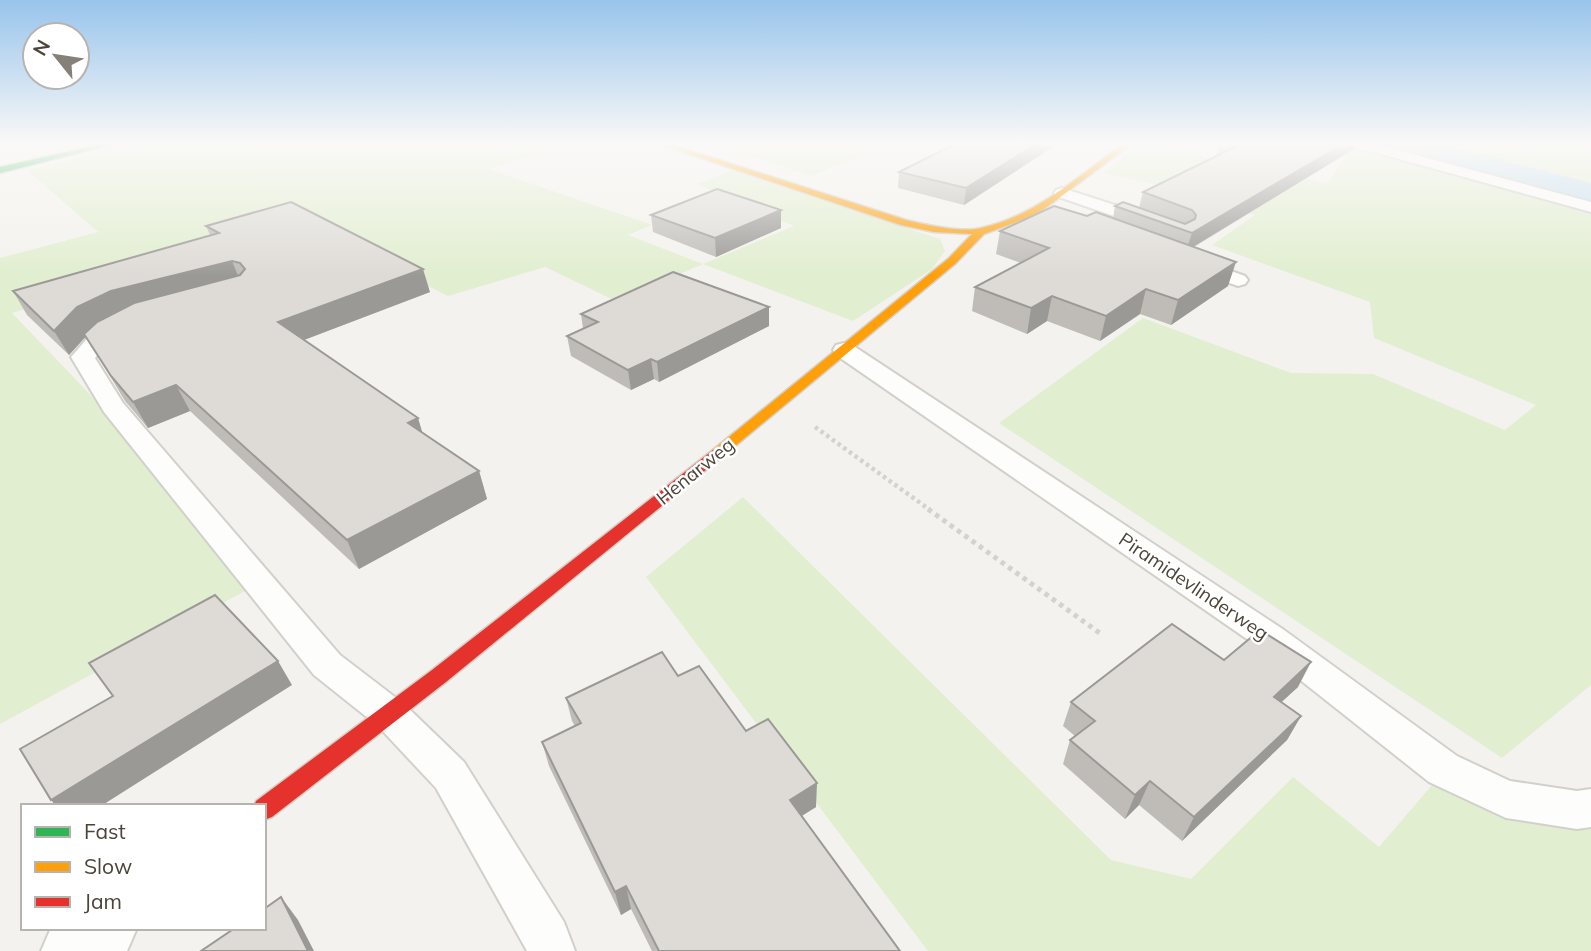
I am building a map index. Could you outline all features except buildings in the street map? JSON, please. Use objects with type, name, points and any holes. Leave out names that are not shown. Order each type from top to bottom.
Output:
[{"type":"street","points":[[795,187],[904,223],[934,229],[980,232]]},
{"type":"street","name":"Henarweg","points":[[266,808],[391,715],[781,401],[952,261],[980,232],[1033,213],[1068,187]]},
{"type":"street","points":[[74,951],[102,930]]},
{"type":"lane","points":[[1519,187],[1591,207]]},
{"type":"lane","points":[[1062,192],[1168,229]]},
{"type":"lane","points":[[1033,213],[1059,217]]},
{"type":"lane","points":[[1175,257],[1238,280]]},
{"type":"lane","points":[[145,319],[100,338],[83,357],[113,407],[327,665],[391,715],[450,775],[547,939],[551,951]]},
{"type":"lane","name":"Piramidevlinderweg","points":[[844,350],[1272,639],[1443,769],[1506,799],[1577,810],[1591,808]]},
{"type":"path","points":[[781,401],[1101,634]]},
{"type":"green space","points":[[47,187],[542,187],[652,225],[628,235],[703,264],[616,301],[545,267],[448,296],[288,216],[206,258],[12,313],[267,579],[0,724],[0,258],[98,232]]},
{"type":"green space","points":[[705,187],[784,187],[940,239],[945,251],[932,269],[853,321],[703,264],[794,226]]},
{"type":"green space","points":[[1169,187],[1591,187],[1591,685],[1502,758],[999,423],[1143,318],[1291,373],[1373,374],[1505,430],[1536,405],[1374,338],[1370,302],[1212,245],[1255,215],[1188,196]]},
{"type":"green space","points":[[743,497],[1111,860],[1191,879],[1293,777],[1379,847],[1450,764],[1511,807],[1591,828],[1591,951],[928,951],[646,577]]},
{"type":"waterway","points":[[1570,187],[1591,193]]},
{"type":"traffic: slow","points":[[795,187],[904,223],[934,229],[980,232]]},
{"type":"traffic: slow","points":[[718,453],[952,261],[980,232],[1033,213],[1068,187]]},
{"type":"traffic: jam","points":[[266,807],[439,676],[718,453]]}]
